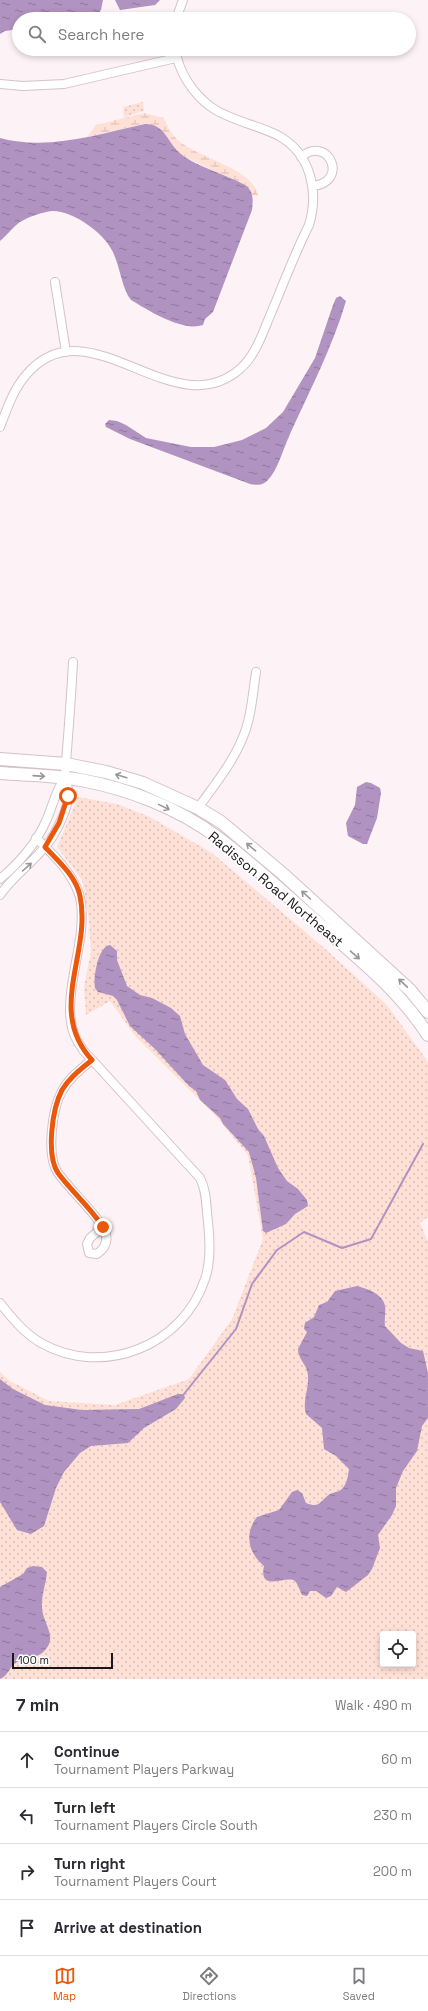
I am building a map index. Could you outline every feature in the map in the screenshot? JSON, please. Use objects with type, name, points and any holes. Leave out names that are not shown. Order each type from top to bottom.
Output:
[{"type":"main road","name":"Radisson Road Northeast","points":[[0,760],[66,764],[106,772],[144,783],[198,808],[222,822],[288,879],[410,990],[428,1012]]},
{"type":"main road","name":"Radisson Road Northeast","points":[[0,773],[65,778],[116,789],[145,799],[175,812],[216,837],[250,863],[395,992],[428,1035]]},
{"type":"street","points":[[179,12],[183,0]]},
{"type":"street","points":[[0,84],[22,86],[64,84],[176,58],[187,81],[202,99],[212,108],[278,136],[287,142],[301,157],[310,174],[313,207],[309,225],[255,350],[239,370],[220,381],[197,385],[178,384],[90,351],[66,352],[43,361],[26,374],[14,394],[0,427]]},
{"type":"street","points":[[301,157],[311,150],[328,156],[332,162],[332,175],[328,181],[324,184],[312,186]]},
{"type":"street","points":[[55,282],[66,352]]},
{"type":"street","points":[[0,895],[7,886],[32,863],[45,847],[64,812],[68,790],[65,778],[69,744],[73,662]]},
{"type":"street","points":[[198,808],[233,758],[242,740],[250,713],[256,672]]},
{"type":"street","points":[[7,886],[0,879],[21,861],[36,838],[47,820],[57,788],[65,778]]},
{"type":"street","points":[[0,1302],[14,1321],[42,1343],[62,1352],[79,1356],[95,1357],[117,1355],[142,1349],[168,1333],[178,1324],[198,1296],[206,1278],[209,1257],[209,1233],[204,1186],[200,1178],[83,1050],[74,1034],[70,1018],[71,992],[79,950],[82,917],[80,895],[73,880],[36,838]]},
{"type":"street","points":[[92,1060],[71,1079],[59,1097],[51,1152],[53,1163],[58,1173],[96,1216],[103,1227]]},
{"type":"green space","points":[[143,102],[144,111],[124,117],[123,107]]},
{"type":"green space","points":[[144,113],[164,118],[170,131],[179,141],[199,153],[237,171],[247,178],[255,187],[258,196],[252,195],[250,189],[180,154],[172,145],[145,124],[87,137],[96,125]]},
{"type":"green space","points":[[78,797],[117,804],[150,817],[212,853],[323,947],[387,1005],[428,1062],[428,1217],[420,1223],[428,1242],[428,1679],[0,1679],[0,1372],[10,1381],[49,1401],[115,1405],[189,1379],[232,1319],[263,1239],[248,1155],[214,1114],[136,1037],[110,1001],[86,1015],[84,987],[91,952],[89,919],[82,880],[57,847]]},
{"type":"water","points":[[0,0],[103,0],[99,12],[12,12],[12,30],[5,31],[0,34]]},
{"type":"water","points":[[115,0],[160,0],[155,5],[120,10]]},
{"type":"water","points":[[145,124],[158,127],[166,135],[176,150],[187,158],[248,187],[253,199],[252,210],[213,312],[205,319],[203,325],[186,326],[176,323],[156,315],[131,300],[125,289],[116,260],[106,241],[93,228],[68,214],[52,211],[44,212],[23,220],[0,241],[0,138],[18,142],[55,142],[73,140]]},
{"type":"water","points":[[340,296],[346,301],[341,318],[277,465],[265,483],[258,485],[250,484],[130,439],[106,427],[105,424],[109,420],[117,421],[146,438],[191,447],[214,447],[242,440],[266,428],[283,412],[315,358],[333,305],[336,298]]},
{"type":"water","points":[[366,782],[380,788],[381,793],[377,818],[367,844],[363,844],[348,836],[346,823],[355,805],[357,787]]},
{"type":"water","points":[[110,945],[117,951],[117,960],[127,986],[140,995],[152,998],[171,1008],[180,1016],[185,1034],[203,1065],[225,1080],[237,1099],[248,1109],[258,1129],[264,1136],[278,1168],[287,1181],[298,1189],[307,1200],[308,1206],[295,1214],[286,1224],[266,1233],[263,1231],[256,1178],[249,1152],[223,1124],[220,1118],[200,1100],[196,1091],[189,1086],[155,1049],[130,1026],[117,1000],[113,996],[98,992],[95,988],[95,977],[99,956],[106,947]]},
{"type":"water","points":[[357,1286],[370,1290],[381,1298],[385,1306],[385,1326],[401,1343],[409,1348],[423,1351],[428,1373],[428,1418],[422,1426],[417,1451],[403,1471],[396,1488],[396,1506],[392,1515],[378,1535],[380,1548],[372,1569],[368,1575],[346,1592],[337,1587],[331,1596],[326,1598],[316,1591],[310,1591],[307,1596],[302,1595],[295,1581],[291,1579],[269,1581],[265,1579],[263,1574],[264,1566],[254,1555],[251,1549],[249,1536],[250,1530],[257,1517],[279,1510],[292,1492],[297,1490],[302,1493],[306,1503],[317,1505],[330,1494],[341,1490],[346,1482],[349,1469],[336,1456],[324,1449],[322,1428],[306,1414],[305,1404],[308,1372],[298,1353],[298,1349],[307,1332],[304,1329],[305,1323],[314,1317],[319,1305],[327,1302],[335,1291]]},
{"type":"water","points":[[0,1379],[13,1389],[45,1405],[82,1410],[139,1409],[178,1394],[184,1394],[185,1398],[176,1409],[144,1428],[128,1443],[91,1446],[80,1453],[64,1472],[56,1488],[44,1526],[31,1534],[17,1530],[0,1502]]},
{"type":"water","points":[[33,1566],[42,1567],[47,1572],[42,1599],[42,1608],[49,1631],[50,1642],[42,1653],[17,1662],[3,1678],[0,1679],[0,1587],[23,1574],[27,1568]]},
{"type":"waterway","points":[[184,1394],[236,1329],[252,1284],[277,1250],[304,1232],[342,1248],[371,1239],[423,1144]]},
{"type":"route","points":[[68,796],[64,812],[53,836],[45,847],[62,864],[73,880],[80,895],[82,917],[79,950],[71,992],[70,1018],[74,1034],[83,1050],[92,1060],[71,1079],[59,1097],[51,1152],[53,1163],[58,1173],[96,1216],[103,1227]]}]
